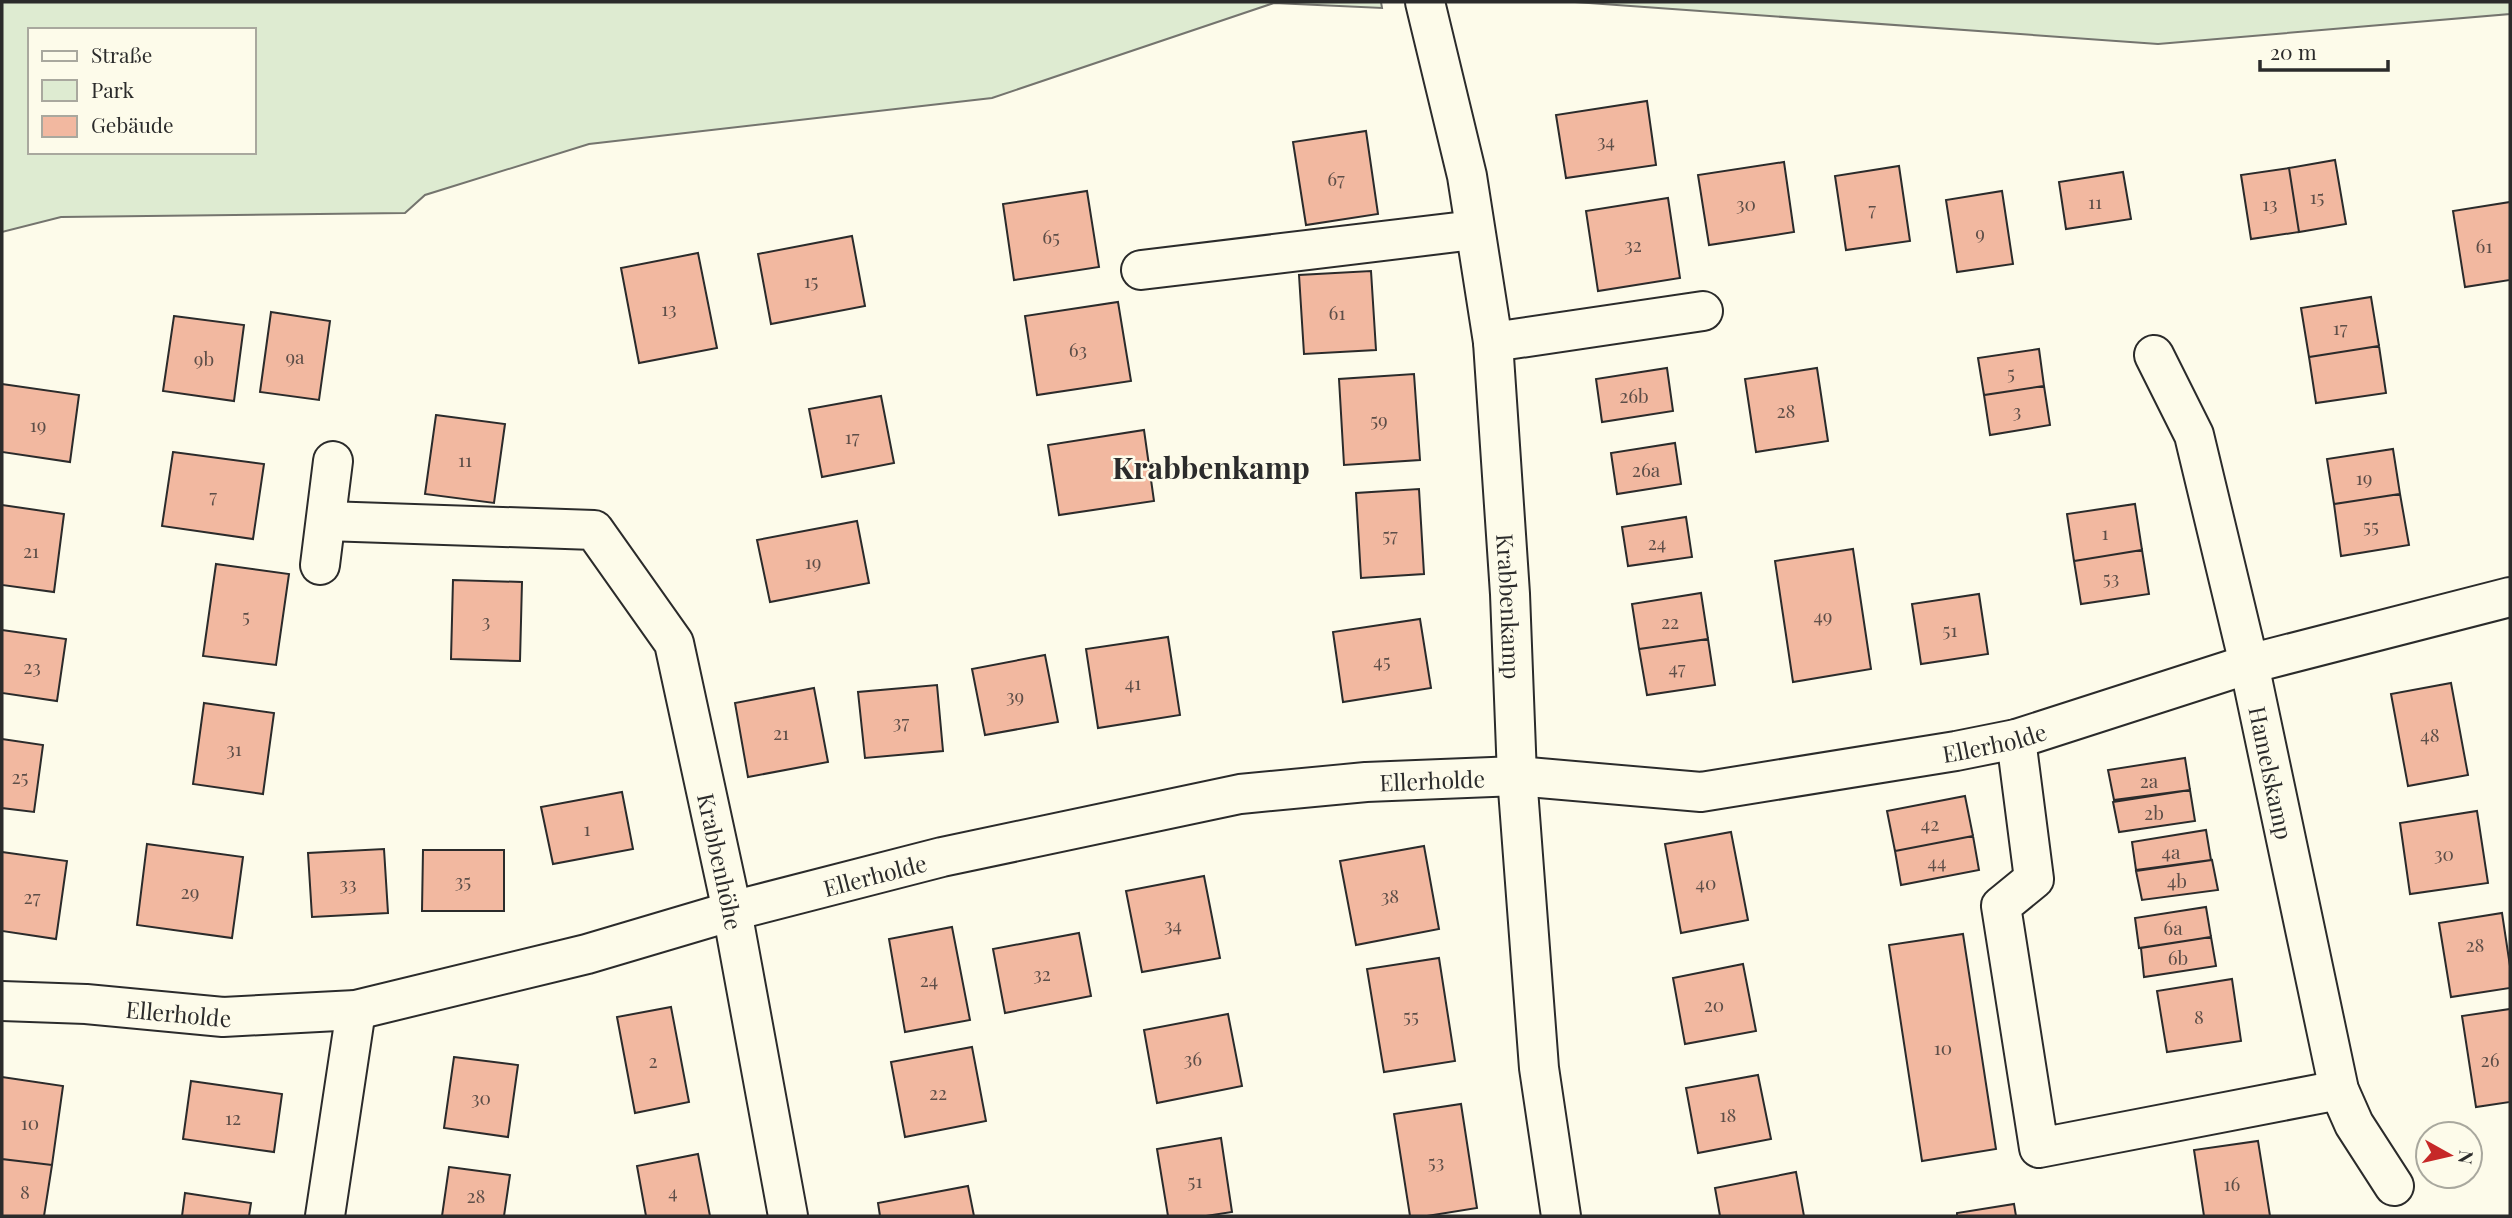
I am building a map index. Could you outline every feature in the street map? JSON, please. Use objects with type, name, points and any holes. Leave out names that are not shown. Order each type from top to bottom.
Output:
[{"type":"street","name":"Krabbenkamp","points":[[1425,2],[1466,176],[1493,342],[1510,594],[1517,776],[1538,1068],[1560,1216]]},
{"type":"street","points":[[1141,270],[1474,230]]},
{"type":"street","points":[[1493,342],[1703,311]]},
{"type":"street","name":"Hamelskamp","points":[[2154,355],[2194,435],[2249,664],[2339,1090],[2354,1124],[2394,1186]]},
{"type":"street","points":[[320,565],[333,461]]},
{"type":"street","name":"Krabbenhöhe","points":[[326,521],[594,530],[674,643],[732,911],[788,1216]]},
{"type":"street","name":"Ellerholde","points":[[2,1001],[86,1004],[223,1017],[356,1010],[587,954],[732,911],[942,857],[1240,794],[1366,782],[1517,776],[1701,792],[1956,751],[2015,739],[2249,664],[2510,597]]},
{"type":"street","points":[[2015,739],[2034,879],[2001,906],[2039,1148],[2339,1090]]},
{"type":"street","points":[[326,1216],[356,1010]]},
{"type":"green space","points":[[2,2],[1381,2],[1382,8],[1274,3],[992,98],[589,144],[425,195],[405,213],[61,217],[2,232]]},
{"type":"green space","points":[[1575,2],[2510,2],[2510,14],[2158,44]]},
{"type":"building","points":[[1647,101],[1656,165],[1566,178],[1556,115]]},
{"type":"building","points":[[1366,131],[1378,214],[1306,225],[1293,142]]},
{"type":"building","points":[[2335,160],[2346,224],[2299,232],[2289,168]]},
{"type":"building","points":[[1784,162],[1794,232],[1709,245],[1698,175]]},
{"type":"building","points":[[1899,166],[1910,241],[1846,250],[1835,176]]},
{"type":"building","points":[[2289,168],[2299,232],[2251,239],[2241,175]]},
{"type":"building","points":[[2123,172],[2131,219],[2066,229],[2059,182]]},
{"type":"building","points":[[1087,191],[1099,267],[1014,280],[1003,204]]},
{"type":"building","points":[[2002,191],[2013,264],[1957,272],[1946,200]]},
{"type":"building","points":[[1668,198],[1680,278],[1598,291],[1586,211]]},
{"type":"building","points":[[2510,202],[2510,280],[2465,287],[2453,211]]},
{"type":"building","points":[[852,236],[865,306],[771,324],[758,254]]},
{"type":"building","points":[[698,253],[717,348],[639,363],[621,268]]},
{"type":"building","points":[[1371,271],[1376,350],[1304,354],[1299,275]]},
{"type":"building","points":[[2371,297],[2379,346],[2309,357],[2301,308]]},
{"type":"building","points":[[1118,302],[1131,381],[1037,395],[1025,316]]},
{"type":"building","points":[[271,312],[330,321],[319,400],[260,392]]},
{"type":"building","points":[[174,316],[244,325],[234,401],[163,391]]},
{"type":"building","points":[[2379,346],[2386,393],[2316,403],[2309,357]]},
{"type":"building","points":[[2039,349],[2044,386],[1984,395],[1978,358]]},
{"type":"building","points":[[1667,368],[1673,411],[1602,422],[1596,379]]},
{"type":"building","points":[[1817,368],[1828,441],[1756,452],[1745,379]]},
{"type":"building","points":[[1414,374],[1420,460],[1344,465],[1339,379]]},
{"type":"building","points":[[2,384],[79,395],[70,462],[2,452]]},
{"type":"building","points":[[2044,386],[2050,425],[1990,435],[1984,395]]},
{"type":"building","points":[[881,396],[894,463],[822,477],[809,409]]},
{"type":"building","points":[[436,415],[505,424],[494,503],[425,494]]},
{"type":"building","points":[[1144,430],[1154,501],[1059,515],[1048,445]]},
{"type":"building","points":[[1675,443],[1681,484],[1617,494],[1611,453]]},
{"type":"building","points":[[2393,449],[2400,494],[2334,504],[2327,459]]},
{"type":"building","points":[[173,452],[264,464],[253,539],[162,526]]},
{"type":"building","points":[[1419,489],[1424,574],[1361,578],[1356,493]]},
{"type":"building","points":[[2400,494],[2409,545],[2341,556],[2334,504]]},
{"type":"building","points":[[2135,504],[2142,550],[2074,561],[2067,514]]},
{"type":"building","points":[[2,505],[64,514],[54,592],[2,585]]},
{"type":"building","points":[[1686,517],[1692,557],[1628,566],[1622,527]]},
{"type":"building","points":[[857,521],[869,583],[770,602],[757,540]]},
{"type":"building","points":[[1853,549],[1871,669],[1793,682],[1775,561]]},
{"type":"building","points":[[2142,550],[2149,594],[2081,604],[2074,561]]},
{"type":"building","points":[[216,564],[289,574],[276,665],[203,656]]},
{"type":"building","points":[[453,580],[522,582],[520,661],[451,659]]},
{"type":"building","points":[[1701,593],[1708,639],[1639,649],[1632,604]]},
{"type":"building","points":[[1979,594],[1988,654],[1921,664],[1912,604]]},
{"type":"building","points":[[1420,619],[1431,688],[1343,702],[1333,632]]},
{"type":"building","points":[[2,630],[66,639],[57,701],[2,693]]},
{"type":"building","points":[[1168,637],[1180,715],[1098,728],[1086,649]]},
{"type":"building","points":[[1708,639],[1715,685],[1647,695],[1639,649]]},
{"type":"building","points":[[1045,655],[1058,722],[985,735],[972,669]]},
{"type":"building","points":[[2451,683],[2468,775],[2408,786],[2391,694]]},
{"type":"building","points":[[937,685],[943,751],[865,758],[858,692]]},
{"type":"building","points":[[814,688],[828,762],[748,777],[735,703]]},
{"type":"building","points":[[204,703],[274,713],[263,794],[193,784]]},
{"type":"building","points":[[2,739],[43,745],[34,812],[2,808]]},
{"type":"building","points":[[2185,758],[2190,790],[2114,800],[2108,770]]},
{"type":"building","points":[[2190,790],[2195,821],[2119,832],[2113,802]]},
{"type":"building","points":[[622,792],[633,849],[553,864],[541,807]]},
{"type":"building","points":[[1965,796],[1973,836],[1895,851],[1887,811]]},
{"type":"building","points":[[2477,811],[2488,883],[2410,894],[2400,823]]},
{"type":"building","points":[[2206,830],[2211,860],[2136,870],[2132,842]]},
{"type":"building","points":[[1731,832],[1748,920],[1681,933],[1665,844]]},
{"type":"building","points":[[1973,836],[1979,870],[1901,885],[1895,851]]},
{"type":"building","points":[[147,844],[243,857],[232,938],[137,925]]},
{"type":"building","points":[[1424,846],[1439,929],[1356,945],[1340,861]]},
{"type":"building","points":[[384,849],[388,913],[312,917],[308,853]]},
{"type":"building","points":[[423,850],[504,850],[504,911],[422,911]]},
{"type":"building","points":[[2,852],[67,861],[56,939],[2,931]]},
{"type":"building","points":[[2212,860],[2218,890],[2142,900],[2136,871]]},
{"type":"building","points":[[1204,876],[1220,958],[1142,972],[1126,891]]},
{"type":"building","points":[[2206,907],[2211,937],[2139,948],[2135,918]]},
{"type":"building","points":[[2502,913],[2510,966],[2510,988],[2451,997],[2439,923]]},
{"type":"building","points":[[952,927],[970,1020],[905,1032],[889,939]]},
{"type":"building","points":[[1079,933],[1091,996],[1005,1013],[993,949]]},
{"type":"building","points":[[1963,934],[1996,1149],[1922,1161],[1889,945]]},
{"type":"building","points":[[2211,937],[2216,966],[2144,977],[2141,948]]},
{"type":"building","points":[[1439,958],[1455,1061],[1384,1072],[1367,969]]},
{"type":"building","points":[[1743,964],[1756,1031],[1685,1044],[1673,978]]},
{"type":"building","points":[[2232,979],[2241,1041],[2167,1052],[2157,991]]},
{"type":"building","points":[[671,1007],[689,1102],[635,1113],[617,1017]]},
{"type":"building","points":[[2510,1009],[2510,1102],[2476,1107],[2462,1016]]},
{"type":"building","points":[[1228,1014],[1242,1086],[1157,1103],[1144,1030]]},
{"type":"building","points":[[972,1047],[986,1121],[905,1137],[891,1062]]},
{"type":"building","points":[[454,1057],[518,1065],[508,1137],[444,1128]]},
{"type":"building","points":[[1758,1075],[1771,1139],[1698,1153],[1686,1088]]},
{"type":"building","points":[[2,1077],[63,1086],[52,1165],[2,1159]]},
{"type":"building","points":[[191,1081],[282,1094],[274,1152],[183,1139]]},
{"type":"building","points":[[1461,1104],[1477,1208],[1410,1216],[1394,1114]]},
{"type":"building","points":[[1221,1138],[1232,1212],[1206,1216],[1168,1216],[1157,1149]]},
{"type":"building","points":[[2258,1141],[2270,1216],[2204,1216],[2194,1150]]},
{"type":"building","points":[[698,1154],[710,1216],[646,1216],[637,1166]]},
{"type":"building","points":[[2,1159],[52,1165],[44,1216],[2,1216]]},
{"type":"building","points":[[449,1167],[510,1175],[504,1216],[442,1216]]},
{"type":"building","points":[[1796,1172],[1804,1216],[1720,1216],[1715,1188]]},
{"type":"building","points":[[968,1186],[974,1216],[880,1216],[878,1203]]},
{"type":"building","points":[[185,1193],[251,1203],[249,1216],[182,1216]]},
{"type":"building","points":[[2014,1204],[2016,1216],[1957,1216],[1957,1213]]},
{"type":"district","name":"Krabbenkamp","points":[[1211,467]]}]
